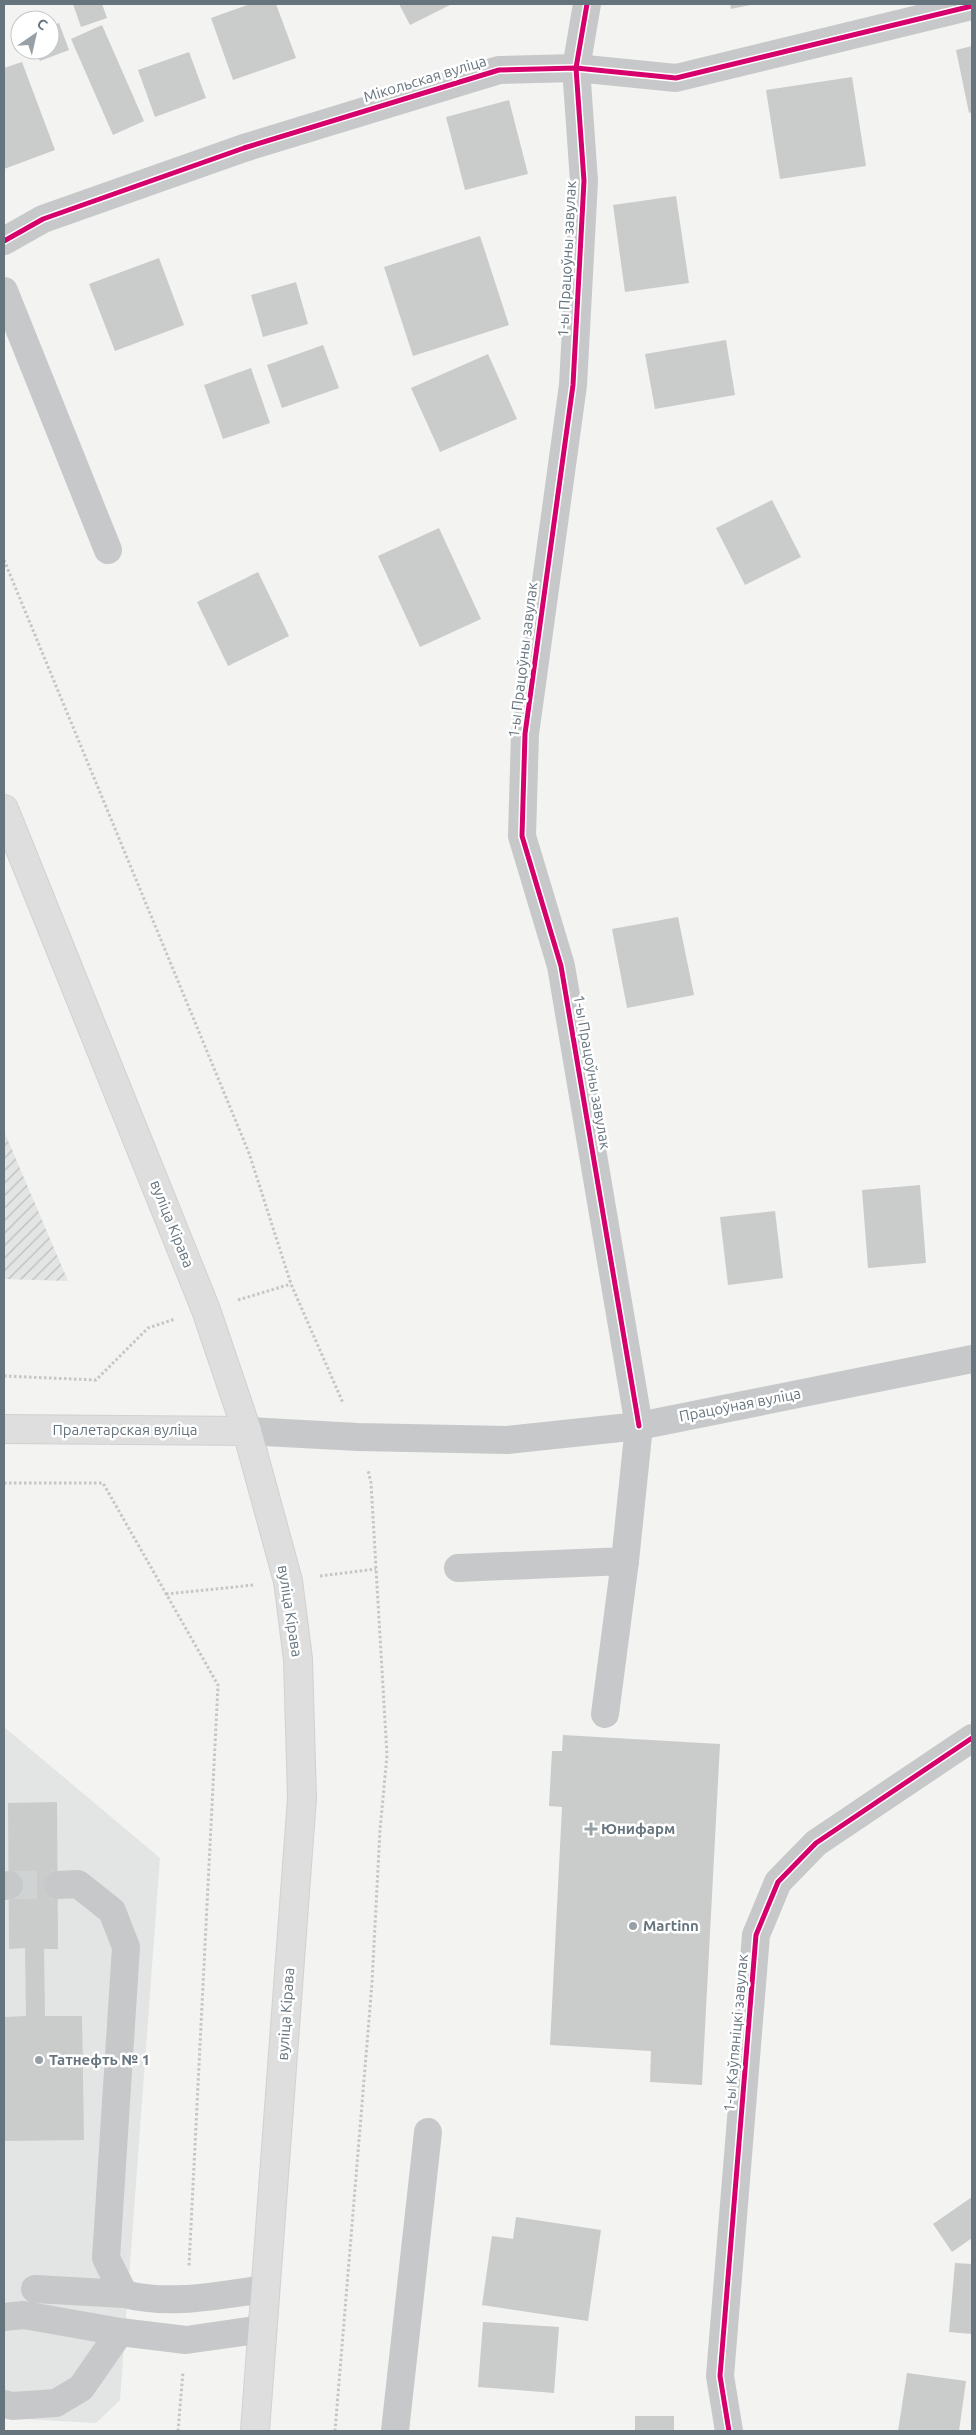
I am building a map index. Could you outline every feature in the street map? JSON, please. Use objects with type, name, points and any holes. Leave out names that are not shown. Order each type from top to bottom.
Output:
[{"type":"main road","name":"вуліца Кірава","points":[[4,809],[206,1310],[247,1431],[288,1580],[298,1659],[302,1798],[255,2431]]},
{"type":"main road","name":"Пралетарская вуліца","points":[[4,1429],[247,1431]]},
{"type":"street","name":"1-ы Працоўны завулак","points":[[587,4],[576,68],[584,181],[573,385],[525,734],[522,836],[561,966],[639,1426],[625,1561],[605,1714]]},
{"type":"street","name":"Мікольская вуліца","points":[[4,241],[43,218],[244,148],[499,70],[576,68],[676,78],[972,6]]},
{"type":"street","points":[[4,291],[108,550]]},
{"type":"street","name":"Працоўная вуліца","points":[[247,1431],[358,1437],[506,1440],[639,1426],[972,1359]]},
{"type":"street","points":[[458,1568],[625,1561]]},
{"type":"street","name":"1-ы Каўпяніцкі завулак","points":[[729,2431],[720,2376],[756,1935],[778,1882],[816,1843],[972,1738]]},
{"type":"street","points":[[58,1885],[78,1884],[112,1911],[126,1947],[106,2258],[124,2294]]},
{"type":"street","points":[[395,2431],[428,2132]]},
{"type":"street","points":[[35,2290],[124,2294],[143,2299],[187,2300],[266,2289]]},
{"type":"street","points":[[4,2317],[24,2315],[120,2332],[186,2340],[263,2328]]},
{"type":"street","points":[[4,2404],[12,2406],[56,2403],[81,2388],[120,2332]]},
{"type":"path","points":[[4,1376],[96,1380],[148,1328]]},
{"type":"path","points":[[4,1483],[104,1483],[218,1685],[187,2300]]},
{"type":"path","points":[[338,1573],[376,1569]]},
{"type":"path","points":[[166,1594],[242,1586]]},
{"type":"path","points":[[178,2431],[186,2340]]},
{"type":"shaded area","points":[[4,1131],[68,1281],[4,1279]]},
{"type":"shaded area","points":[[4,1727],[160,1858],[120,2400],[96,2423],[4,2418]]},
{"type":"building","points":[[73,4],[102,4],[107,18],[81,27]]},
{"type":"building","points":[[250,4],[276,4],[296,58],[233,80],[211,18]]},
{"type":"building","points":[[399,4],[452,4],[410,25]]},
{"type":"building","points":[[730,4],[749,4],[750,5],[731,9]]},
{"type":"building","points":[[102,25],[144,121],[113,135],[71,39]]},
{"type":"building","points":[[60,26],[69,50],[60,53]]},
{"type":"building","points":[[972,46],[972,112],[969,113],[956,50]]},
{"type":"building","points":[[189,52],[206,98],[155,117],[138,70]]},
{"type":"building","points":[[22,62],[55,150],[4,169],[4,68]]},
{"type":"building","points":[[852,77],[866,166],[780,179],[766,90]]},
{"type":"building","points":[[509,100],[528,174],[465,190],[446,117]]},
{"type":"building","points":[[676,196],[689,283],[625,292],[613,205]]},
{"type":"building","points":[[480,236],[509,325],[413,356],[384,267]]},
{"type":"building","points":[[159,258],[184,325],[115,351],[89,284]]},
{"type":"building","points":[[296,282],[308,324],[263,337],[251,295]]},
{"type":"building","points":[[726,340],[735,395],[655,409],[645,354]]},
{"type":"building","points":[[323,345],[339,388],[282,408],[267,365]]},
{"type":"building","points":[[488,354],[517,419],[440,452],[411,388]]},
{"type":"building","points":[[251,368],[270,423],[223,439],[204,385]]},
{"type":"building","points":[[772,500],[801,557],[745,585],[716,528]]},
{"type":"building","points":[[439,528],[481,619],[420,647],[378,556]]},
{"type":"building","points":[[258,572],[289,636],[228,666],[197,602]]},
{"type":"building","points":[[678,917],[694,995],[627,1008],[612,929]]},
{"type":"building","points":[[920,1185],[926,1263],[868,1268],[862,1190]]},
{"type":"building","points":[[775,1211],[783,1278],[728,1285],[720,1217]]},
{"type":"building","name":"Martinn","points":[[563,1735],[720,1744],[702,2085],[650,2082],[651,2051],[550,2045],[562,1807],[549,1806],[552,1751],[562,1751]]},
{"type":"building","points":[[57,1802],[58,1949],[44,1949],[45,2016],[82,2016],[84,2140],[4,2141],[4,2017],[26,2016],[25,1948],[9,1949],[8,1803]]},
{"type":"building","points":[[972,2197],[972,2238],[952,2252],[933,2224]]},
{"type":"building","points":[[516,2217],[601,2230],[588,2321],[482,2305],[492,2236],[513,2239]]},
{"type":"building","points":[[955,2263],[972,2264],[972,2334],[949,2332]]},
{"type":"building","points":[[483,2322],[559,2327],[554,2393],[478,2387]]},
{"type":"building","points":[[907,2373],[966,2381],[959,2431],[898,2431]]},
{"type":"building","points":[[635,2416],[674,2416],[674,2431],[635,2431]]},
{"type":"tunnel","points":[[9,1885],[58,1885]]},
{"type":"cycle path","points":[[587,4],[576,68],[584,181],[573,385],[525,734],[522,836],[561,966],[639,1426]]},
{"type":"cycle path","points":[[4,241],[43,219],[244,148],[499,70],[576,68],[676,78],[972,6]]},
{"type":"cycle path","points":[[729,2431],[720,2376],[756,1935],[778,1882],[816,1843],[972,1738]]},
{"type":"place","name":"Юнифарм","points":[[591,1829]]},
{"type":"place","name":"Martinn","points":[[633,1926]]},
{"type":"place","name":"Татнефть № 1","points":[[39,2060]]}]
